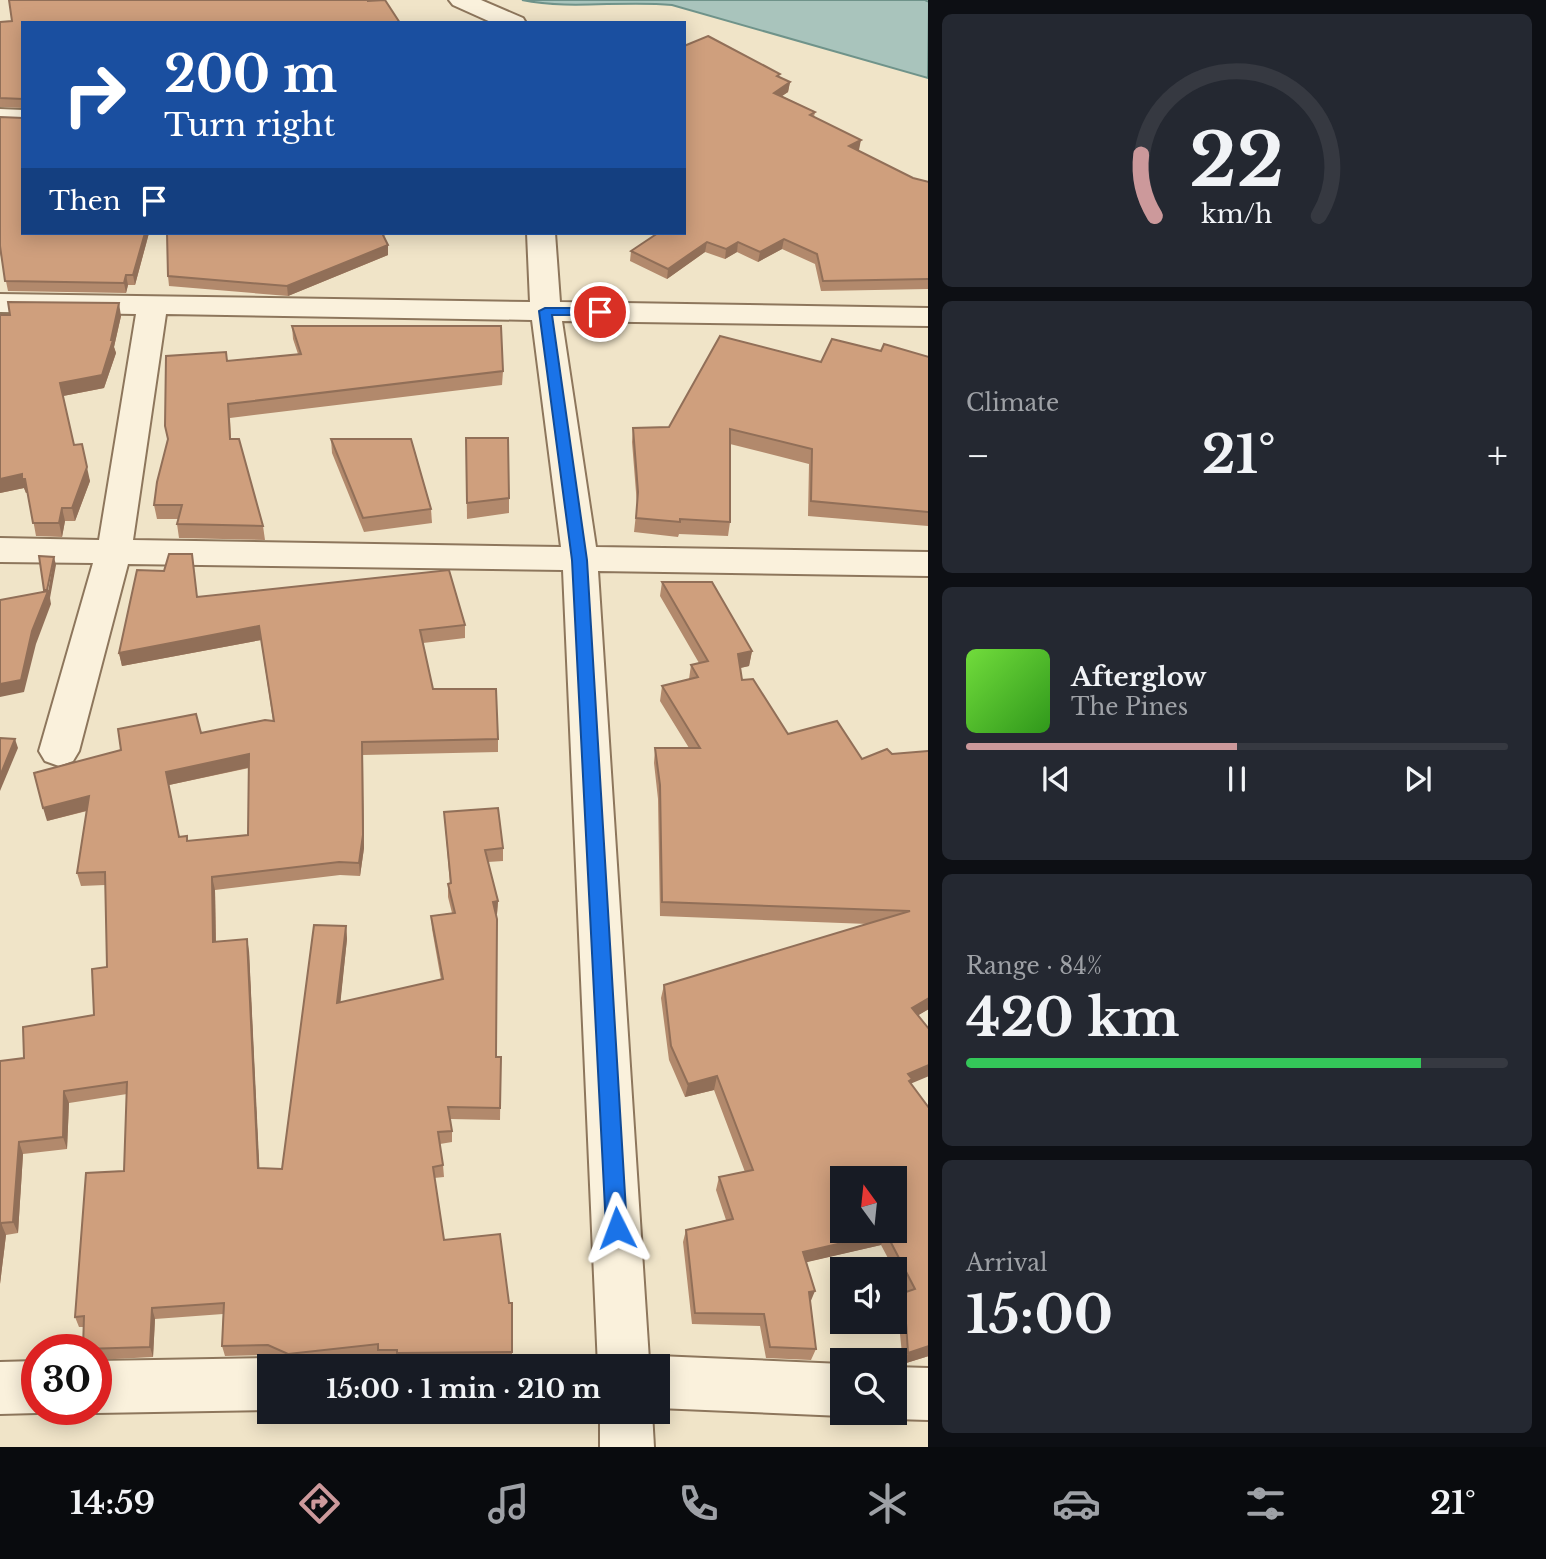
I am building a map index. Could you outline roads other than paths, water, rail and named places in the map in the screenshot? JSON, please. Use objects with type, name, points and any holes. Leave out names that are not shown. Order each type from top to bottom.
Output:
[{"type":"street","points":[[461,0],[509,21]]},
{"type":"street","points":[[0,117],[21,118]]},
{"type":"street","points":[[541,235],[545,311],[580,560],[623,1354]]},
{"type":"street","points":[[0,303],[928,317]]},
{"type":"street","points":[[59,751],[114,552],[152,307]]},
{"type":"street","points":[[0,550],[928,564]]},
{"type":"street","points":[[670,1383],[830,1389]]},
{"type":"street","points":[[112,1387],[257,1384]]},
{"type":"street","points":[[0,1388],[21,1387]]},
{"type":"street","points":[[907,1393],[928,1394]]},
{"type":"street","points":[[626,1424],[627,1447]]},
{"type":"water","points":[[522,0],[925,0],[928,2],[928,78],[672,5],[540,3]]}]
